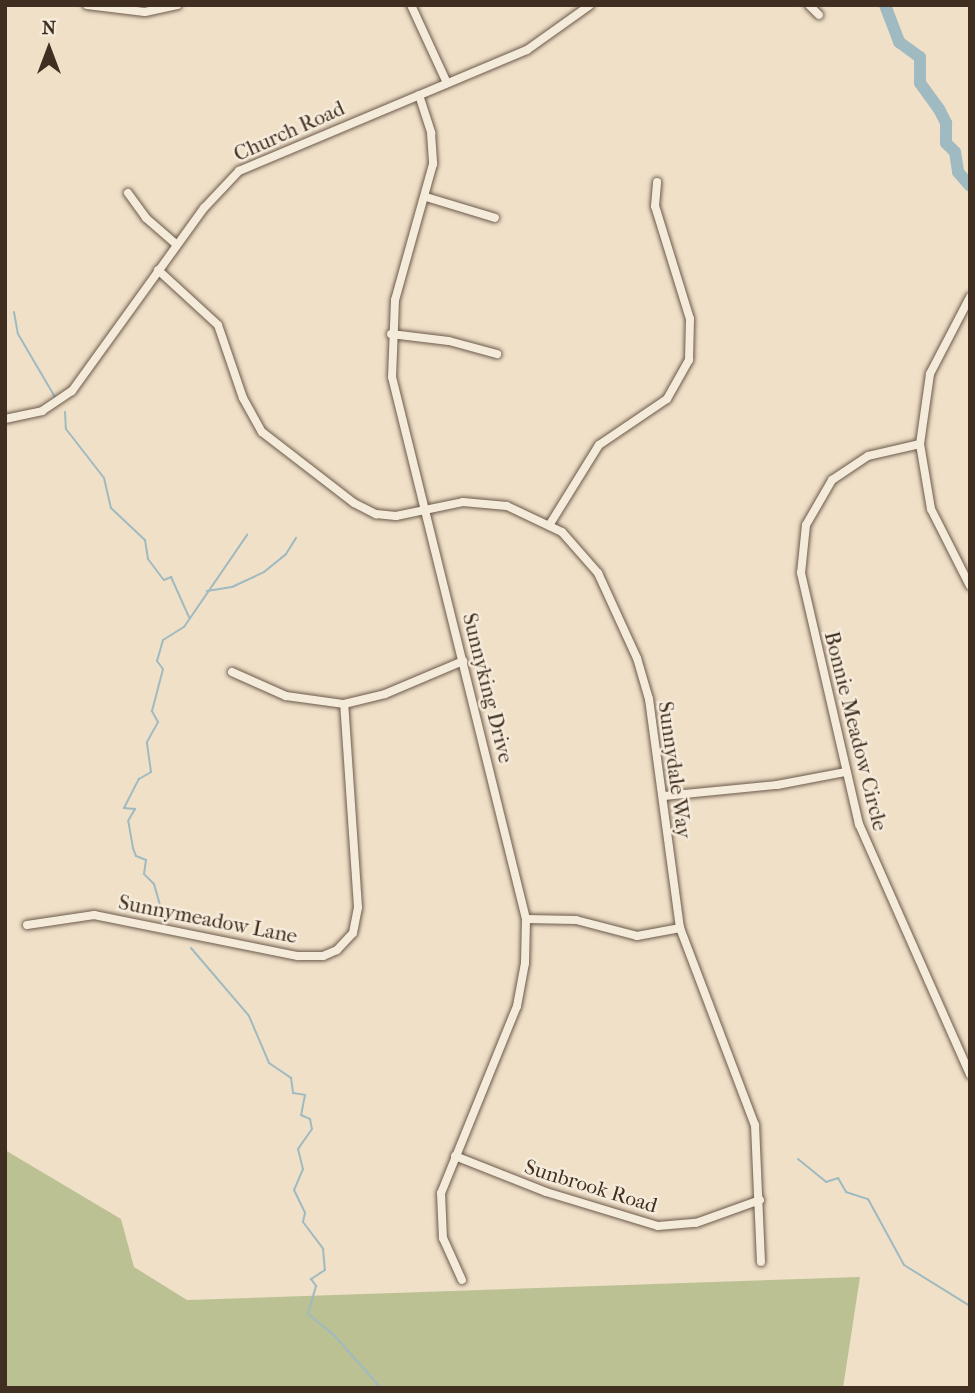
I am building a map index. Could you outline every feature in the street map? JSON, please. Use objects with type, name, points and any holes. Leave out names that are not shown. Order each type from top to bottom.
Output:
[{"type":"street","points":[[87,5],[145,12],[177,5]]},
{"type":"street","points":[[411,5],[447,83]]},
{"type":"street","name":"Church Road","points":[[5,419],[42,411],[72,391],[176,244],[225,183],[247,166],[540,44],[590,5]]},
{"type":"street","points":[[809,5],[819,15]]},
{"type":"street","name":"Sunnyking Drive","points":[[419,95],[433,147],[426,197],[398,289],[391,334],[394,391],[526,919],[525,962],[517,1006],[443,1185],[440,1213],[446,1247],[462,1280]]},
{"type":"street","points":[[550,524],[598,445],[667,399],[689,360],[690,319],[655,206],[657,182]]},
{"type":"street","points":[[128,192],[146,218],[176,244]]},
{"type":"street","points":[[426,197],[495,218]]},
{"type":"street","name":"Sunnydale Way","points":[[158,270],[218,325],[249,411],[272,443],[365,510],[396,516],[463,502],[493,503],[550,524],[590,562],[627,633],[649,699],[680,928],[755,1125],[761,1262]]},
{"type":"street","points":[[970,296],[930,373],[920,444],[931,509],[970,586]]},
{"type":"street","points":[[391,334],[440,339],[498,354]]},
{"type":"street","name":"Bonnie Meadow Circle","points":[[920,444],[890,447],[846,468],[819,498],[804,533],[803,584],[845,772],[868,850],[970,1074]]},
{"type":"street","points":[[232,673],[286,696],[344,704],[385,694],[463,661]]},
{"type":"street","name":"Sunnymeadow Lane","points":[[27,925],[94,915],[298,956],[323,956],[337,950],[353,933],[358,907],[344,704]]},
{"type":"street","points":[[664,796],[787,784],[845,772]]},
{"type":"street","points":[[526,919],[576,920],[637,936],[680,928]]},
{"type":"street","name":"Sunbrook Road","points":[[455,1156],[546,1192],[658,1226],[696,1223],[760,1200]]},
{"type":"green space","points":[[5,1150],[121,1219],[134,1267],[187,1300],[860,1277],[843,1388],[5,1388]]},
{"type":"waterway","points":[[885,5],[899,42],[920,57],[920,83],[946,123],[946,143],[955,152],[958,172],[970,186]]},
{"type":"waterway","points":[[14,312],[18,334],[55,397]]},
{"type":"waterway","points":[[65,412],[66,429],[104,478],[111,508],[145,540],[148,559],[164,580],[171,577],[189,617]]},
{"type":"waterway","points":[[162,912],[154,884],[144,874],[146,860],[136,856],[133,848],[128,821],[135,809],[124,808],[139,779],[151,772],[147,742],[158,722],[152,711],[163,669],[157,661],[163,640],[184,627],[247,535]]},
{"type":"waterway","points":[[207,591],[232,587],[264,572],[286,554],[296,538]]},
{"type":"waterway","points":[[191,948],[249,1016],[269,1063],[291,1078],[293,1093],[305,1095],[301,1115],[310,1119],[312,1129],[298,1149],[303,1169],[294,1190],[305,1213],[303,1222],[323,1249],[325,1270],[311,1279],[316,1286],[308,1314],[333,1334],[381,1388]]},
{"type":"waterway","points":[[798,1159],[826,1182],[838,1178],[846,1192],[868,1199],[904,1265],[970,1306]]}]
